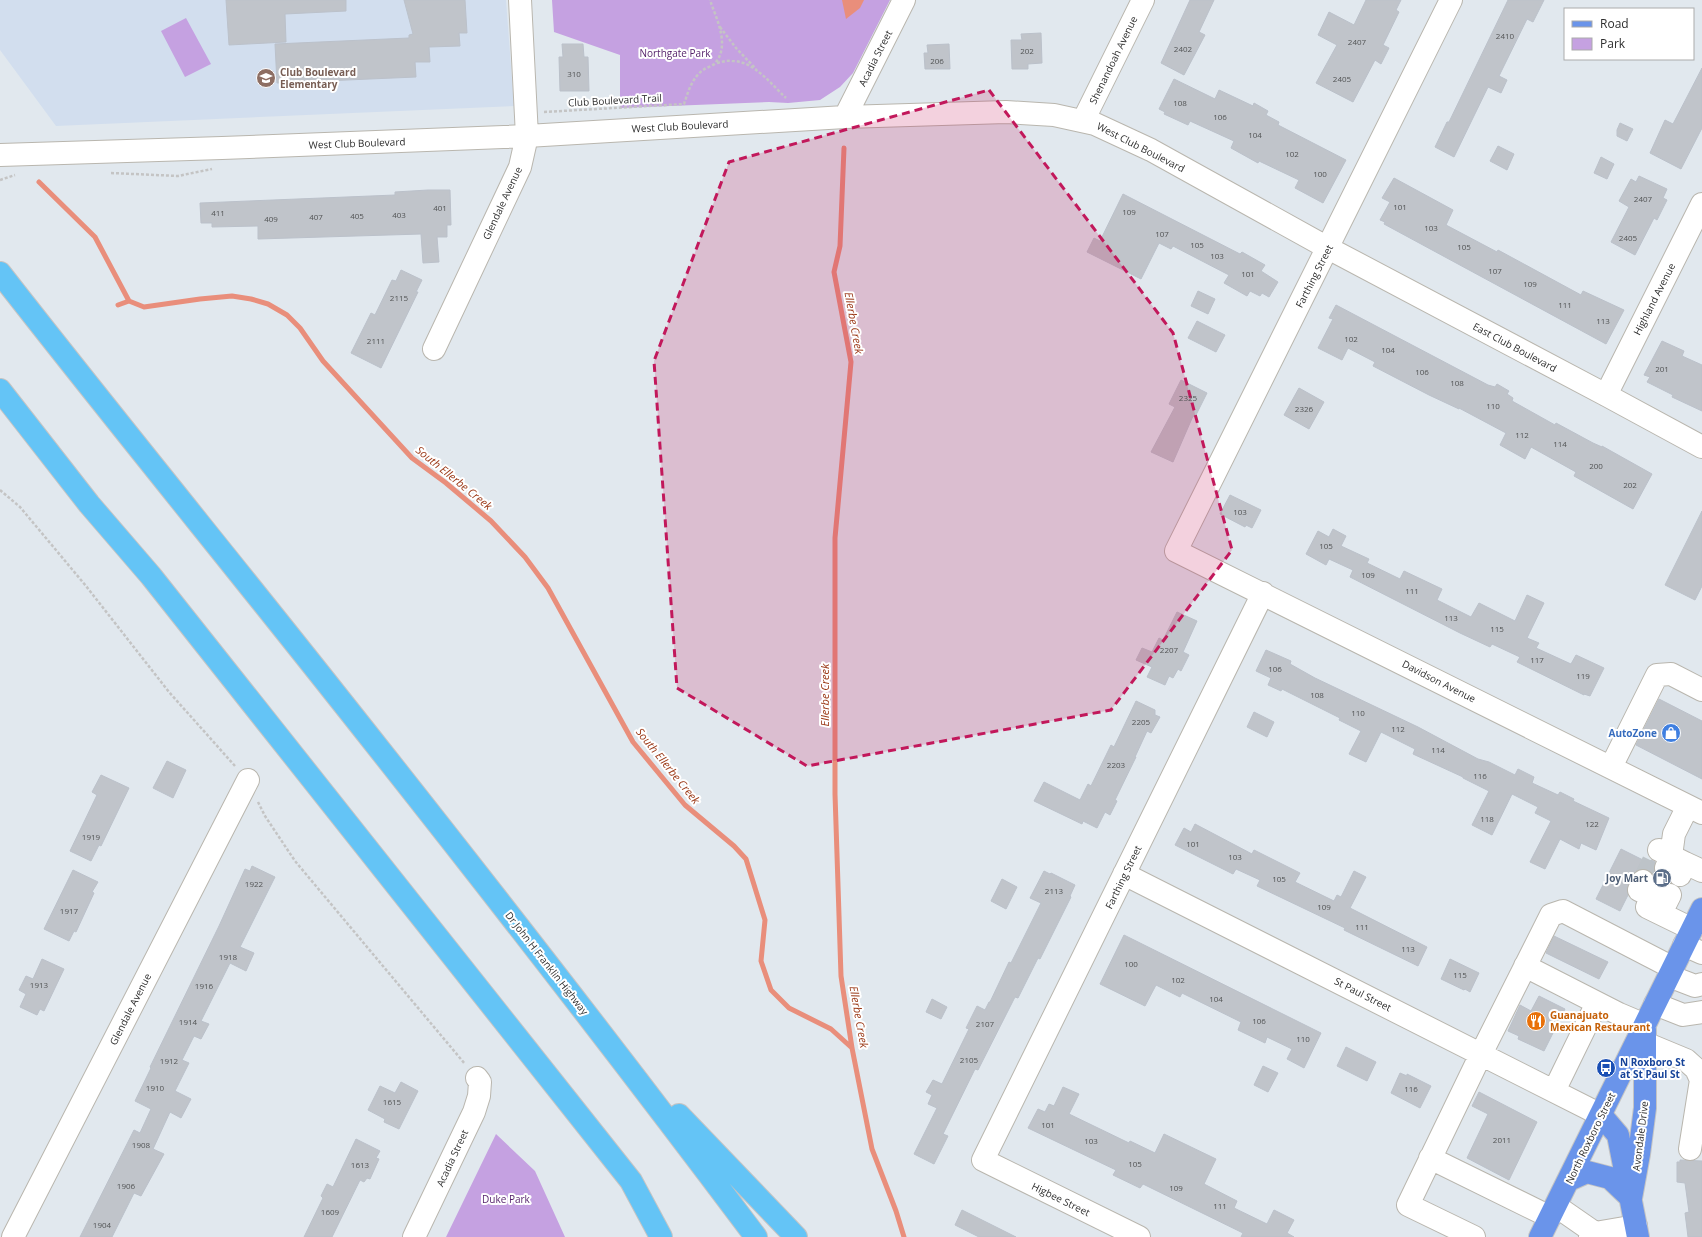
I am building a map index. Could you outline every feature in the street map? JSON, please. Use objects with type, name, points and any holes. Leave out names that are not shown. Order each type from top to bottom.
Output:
[{"type":"highway","name":"Dr John H Franklin Highway","points":[[0,273],[141,453],[334,692],[605,1037],[756,1237]]},
{"type":"highway","points":[[0,390],[89,504],[151,576],[630,1181],[677,1237]]},
{"type":"highway","points":[[605,1037],[796,1237]]},
{"type":"highway","points":[[630,1181],[661,1237]]},
{"type":"main road","name":"North Roxboro Street","points":[[1540,1237],[1601,1115],[1645,1034],[1655,1004],[1671,972],[1693,942],[1702,909]]},
{"type":"main road","name":"Avondale Drive","points":[[1630,1198],[1639,1154],[1645,1108],[1645,1034]]},
{"type":"main road","name":"Avondale Drive","points":[[1601,1115],[1618,1135],[1637,1232]]},
{"type":"main road","points":[[1569,1180],[1587,1172],[1610,1178],[1630,1198]]},
{"type":"street","name":"Glendale Avenue","points":[[434,349],[520,167],[527,136],[520,0]]},
{"type":"street","name":"Acadia Street","points":[[845,117],[904,0]]},
{"type":"street","name":"Shenandoah Avenue","points":[[1083,121],[1143,0]]},
{"type":"street","name":"Farthing Street","points":[[1176,551],[1452,0]]},
{"type":"street","name":"West Club Boulevard","points":[[0,155],[214,149],[527,136],[845,117],[1006,112],[1054,115],[1083,121],[1110,130],[1151,150],[1328,248]]},
{"type":"street","name":"Highland Avenue","points":[[1606,395],[1702,204]]},
{"type":"street","name":"East Club Boulevard","points":[[1328,248],[1702,447]]},
{"type":"street","name":"Davidson Avenue","points":[[1176,551],[1695,809]]},
{"type":"street","name":"Farthing Street","points":[[983,1160],[1263,594]]},
{"type":"street","points":[[1611,767],[1658,675],[1671,674],[1702,690]]},
{"type":"street","name":"Glendale Avenue","points":[[13,1237],[248,780]]},
{"type":"street","points":[[1676,866],[1674,834],[1695,809]]},
{"type":"street","name":"St Paul Street","points":[[1124,874],[1601,1115]]},
{"type":"street","points":[[1656,890],[1647,907],[1693,942]]},
{"type":"street","points":[[1474,1237],[1408,1205],[1480,1054],[1552,915],[1563,911],[1695,986],[1702,984]]},
{"type":"street","points":[[1525,966],[1618,1014],[1645,1034],[1686,1060],[1696,1069],[1702,1080],[1690,1149]]},
{"type":"street","points":[[1554,1091],[1597,1003]]},
{"type":"street","points":[[1655,1004],[1683,1015],[1702,1012]]},
{"type":"street","name":"Acadia Street","points":[[414,1237],[474,1112],[479,1096],[480,1082],[477,1078]]},
{"type":"street","points":[[1430,1158],[1553,1211],[1598,1235],[1637,1232]]},
{"type":"street","name":"Higbee Street","points":[[983,1160],[1139,1237]]},
{"type":"path","points":[[710,0],[719,26],[722,48],[716,63]]},
{"type":"path","points":[[719,26],[736,48],[786,98]]},
{"type":"path","points":[[716,63],[733,60],[747,65],[759,72]]},
{"type":"path","name":"Club Boulevard Trail","points":[[547,112],[684,104],[689,87],[702,70],[716,63]]},
{"type":"highlighted area","points":[[989,90],[1173,333],[1232,550],[1111,710],[807,766],[677,688],[654,361],[729,162]]},
{"type":"shaded area","name":"Club Boulevard Elementary","points":[[0,0],[506,0],[514,106],[56,126],[0,50]]},
{"type":"shaded area","points":[[842,0],[864,0],[860,8],[846,19]]},
{"type":"green space","name":"Northgate Park","points":[[552,0],[890,0],[853,73],[840,87],[820,100],[788,103],[769,102],[620,108],[620,55],[554,32]]},
{"type":"green space","points":[[186,18],[211,64],[185,77],[161,31]]},
{"type":"green space","name":"Duke Park","points":[[496,1134],[535,1171],[565,1237],[446,1237]]},
{"type":"building","points":[[226,0],[346,0],[346,11],[285,14],[286,42],[229,45]]},
{"type":"building","points":[[404,0],[465,0],[467,33],[459,33],[460,46],[429,47],[430,62],[415,62],[416,77],[277,83],[275,44],[409,38],[409,35],[413,34]]},
{"type":"building","points":[[1190,0],[1214,0],[1199,32],[1205,35],[1184,75],[1161,63]]},
{"type":"building","points":[[1366,0],[1401,0],[1396,10],[1399,12],[1383,45],[1389,48],[1381,64],[1375,60],[1353,102],[1316,83],[1337,45],[1318,35],[1329,12],[1354,25]]},
{"type":"building","points":[[1508,0],[1544,0],[1533,22],[1527,19],[1499,76],[1507,80],[1501,93],[1488,87],[1454,157],[1435,147],[1447,122],[1449,122]]},
{"type":"building","points":[[1041,33],[1042,63],[1028,64],[1028,69],[1012,69],[1011,40],[1022,40],[1021,34]]},
{"type":"building","points":[[562,44],[583,44],[584,57],[588,57],[589,91],[560,91],[559,57],[563,57]]},
{"type":"building","points":[[949,44],[950,69],[925,69],[924,53],[928,53],[927,45]]},
{"type":"building","points":[[1702,68],[1702,128],[1681,169],[1650,153],[1665,120],[1673,124]]},
{"type":"building","points":[[1174,79],[1215,99],[1219,90],[1253,106],[1254,103],[1268,111],[1266,115],[1279,122],[1278,125],[1346,160],[1323,203],[1295,188],[1299,180],[1259,161],[1258,163],[1231,148],[1234,141],[1190,121],[1188,125],[1164,114],[1165,112],[1159,109]]},
{"type":"building","points":[[1620,123],[1633,129],[1627,141],[1617,136],[1617,130]]},
{"type":"building","points":[[1498,146],[1514,154],[1507,170],[1490,161]]},
{"type":"building","points":[[1601,157],[1614,164],[1607,179],[1594,173]]},
{"type":"building","points":[[1639,176],[1667,189],[1663,198],[1667,200],[1657,220],[1654,218],[1635,255],[1611,242],[1629,207],[1619,201],[1631,179],[1636,182]]},
{"type":"building","points":[[1394,178],[1453,210],[1446,225],[1497,252],[1498,250],[1581,295],[1583,291],[1624,310],[1606,344],[1384,224],[1385,222],[1380,220],[1390,202],[1382,198]]},
{"type":"building","points":[[450,190],[451,225],[447,225],[447,237],[437,237],[439,262],[423,263],[421,234],[258,239],[258,226],[212,227],[212,223],[201,223],[200,203],[395,195],[395,192]]},
{"type":"building","points":[[1123,194],[1240,254],[1242,252],[1265,265],[1261,271],[1278,282],[1269,297],[1262,293],[1260,296],[1250,291],[1247,296],[1224,283],[1229,275],[1173,246],[1171,249],[1159,243],[1141,279],[1087,252],[1094,238],[1100,241]]},
{"type":"building","points":[[401,270],[422,280],[416,292],[418,292],[381,368],[351,353],[371,313],[375,315],[392,280],[396,281]]},
{"type":"building","points":[[1198,291],[1215,299],[1208,314],[1191,306]]},
{"type":"building","points":[[1336,305],[1488,385],[1495,387],[1497,384],[1509,391],[1507,394],[1513,398],[1512,401],[1555,425],[1556,423],[1593,443],[1602,446],[1652,474],[1633,509],[1574,476],[1576,472],[1531,447],[1525,459],[1500,445],[1506,433],[1373,366],[1375,362],[1348,348],[1342,360],[1318,348],[1333,319],[1329,318]]},
{"type":"building","points":[[1197,321],[1225,335],[1216,352],[1188,338]]},
{"type":"building","points":[[1662,341],[1684,351],[1682,356],[1702,365],[1702,411],[1672,397],[1673,395],[1647,382],[1650,377],[1644,375]]},
{"type":"building","points":[[1181,380],[1207,393],[1195,417],[1193,416],[1173,462],[1151,452],[1175,407],[1169,404]]},
{"type":"building","points":[[1299,388],[1324,402],[1309,429],[1284,415]]},
{"type":"building","points":[[1230,495],[1261,510],[1252,528],[1246,525],[1245,527],[1220,514]]},
{"type":"building","points":[[1702,511],[1702,586],[1695,600],[1665,585]]},
{"type":"building","points":[[1333,529],[1346,536],[1341,546],[1369,559],[1367,563],[1400,579],[1404,571],[1442,589],[1437,600],[1471,617],[1479,603],[1515,621],[1527,595],[1544,603],[1527,638],[1539,643],[1536,648],[1571,664],[1576,655],[1604,668],[1590,696],[1584,695],[1517,662],[1520,657],[1492,644],[1490,647],[1460,633],[1350,577],[1353,570],[1329,559],[1326,565],[1306,554],[1318,531],[1329,537]]},
{"type":"building","points":[[1177,612],[1197,621],[1183,652],[1189,655],[1181,671],[1178,669],[1173,678],[1169,676],[1165,685],[1147,677],[1152,667],[1136,660],[1142,648],[1152,652],[1159,638],[1163,640]]},
{"type":"building","points":[[1266,650],[1291,661],[1290,664],[1315,678],[1418,727],[1478,759],[1489,762],[1515,775],[1518,769],[1534,777],[1532,783],[1558,795],[1560,792],[1574,799],[1573,801],[1609,818],[1596,850],[1581,843],[1579,849],[1560,839],[1545,869],[1530,862],[1551,821],[1535,813],[1538,807],[1512,794],[1492,835],[1472,825],[1489,791],[1463,777],[1413,754],[1415,749],[1381,732],[1366,762],[1349,754],[1361,731],[1339,720],[1340,718],[1282,689],[1281,691],[1268,685],[1271,678],[1256,671]]},
{"type":"building","name":"AutoZone","points":[[1659,699],[1702,721],[1702,779],[1636,745]]},
{"type":"building","points":[[1136,701],[1155,710],[1155,715],[1160,717],[1151,733],[1147,731],[1115,800],[1117,801],[1110,815],[1105,812],[1097,828],[1083,821],[1082,824],[1034,801],[1044,782],[1080,800],[1088,784],[1091,786],[1111,745],[1114,747]]},
{"type":"building","points":[[1254,712],[1274,722],[1267,737],[1247,727]]},
{"type":"building","points":[[167,761],[186,770],[173,798],[153,788]]},
{"type":"building","points":[[101,775],[129,788],[101,846],[99,845],[91,861],[70,851],[97,795],[92,792]]},
{"type":"building","points":[[1195,824],[1252,854],[1254,850],[1300,873],[1295,882],[1334,901],[1337,895],[1341,897],[1354,871],[1366,877],[1350,908],[1427,947],[1418,966],[1344,930],[1345,928],[1257,886],[1260,880],[1236,869],[1233,874],[1175,845],[1184,828],[1191,832]]},
{"type":"building","points":[[1621,849],[1649,863],[1651,860],[1655,862],[1654,869],[1656,875],[1648,869],[1635,871],[1628,885],[1628,895],[1620,911],[1596,899]]},
{"type":"building","points":[[252,866],[275,877],[240,947],[254,953],[246,971],[230,963],[201,1021],[209,1024],[201,1039],[194,1036],[182,1060],[189,1063],[175,1091],[191,1099],[181,1118],[170,1112],[153,1149],[164,1154],[141,1196],[134,1193],[112,1237],[80,1237],[134,1130],[140,1133],[151,1109],[135,1101],[245,869],[250,871]]},
{"type":"building","points":[[73,870],[98,882],[92,892],[94,893],[76,932],[74,931],[69,941],[44,929]]},
{"type":"building","points":[[1044,871],[1075,885],[1070,896],[1071,897],[1040,959],[1038,958],[1018,998],[1015,997],[978,1070],[975,1069],[943,1134],[948,1136],[934,1164],[914,1154],[937,1108],[928,1104],[932,1095],[926,1092],[933,1080],[942,1084],[969,1029],[966,1028],[977,1006],[985,1010],[1009,962],[1011,963],[1041,903],[1030,898]]},
{"type":"building","points":[[1002,879],[1017,887],[1006,909],[991,901]]},
{"type":"building","points":[[1124,935],[1321,1033],[1304,1068],[1287,1059],[1292,1049],[1267,1037],[1265,1043],[1238,1030],[1241,1022],[1182,993],[1180,997],[1156,985],[1145,1006],[1100,984]]},
{"type":"building","points":[[1554,936],[1608,962],[1599,979],[1546,953]]},
{"type":"building","points":[[42,959],[64,969],[44,1011],[40,1009],[37,1015],[20,1007],[26,994],[19,990],[26,976],[33,979]]},
{"type":"building","points":[[1450,959],[1479,973],[1470,992],[1441,979]]},
{"type":"building","name":"Guanajuato Mexican Restaurant","points":[[1539,996],[1565,1009],[1544,1051],[1518,1039],[1519,1036],[1508,1031],[1520,1005],[1531,1011]]},
{"type":"building","points":[[932,999],[947,1007],[941,1019],[926,1012]]},
{"type":"building","points":[[1346,1047],[1376,1062],[1367,1081],[1337,1066]]},
{"type":"building","points":[[1263,1066],[1278,1073],[1268,1092],[1254,1085]]},
{"type":"building","points":[[1400,1073],[1407,1076],[1407,1074],[1431,1086],[1420,1108],[1391,1093]]},
{"type":"building","points":[[401,1082],[418,1091],[399,1129],[384,1122],[385,1119],[368,1110],[380,1086],[395,1093]]},
{"type":"building","points":[[1063,1087],[1079,1094],[1069,1114],[1129,1143],[1130,1141],[1155,1153],[1164,1134],[1216,1159],[1204,1184],[1237,1201],[1234,1208],[1267,1224],[1274,1210],[1294,1220],[1287,1233],[1294,1237],[1241,1237],[1243,1233],[1143,1184],[1140,1188],[1113,1175],[1116,1170],[1028,1128],[1038,1109],[1045,1112],[1049,1104],[1054,1106]]},
{"type":"building","points":[[1479,1092],[1537,1122],[1509,1180],[1467,1158],[1488,1114],[1472,1106]]},
{"type":"building","points":[[356,1139],[380,1151],[376,1158],[379,1159],[370,1179],[367,1178],[364,1182],[360,1180],[332,1237],[304,1237],[323,1198],[321,1196],[327,1184],[333,1187]]},
{"type":"building","points":[[1680,1160],[1702,1161],[1702,1237],[1688,1237],[1685,1213],[1689,1212],[1685,1183],[1677,1182],[1677,1162],[1680,1162]]},
{"type":"building","points":[[962,1210],[1016,1237],[979,1237],[955,1225]]},
{"type":"waterway","name":"Ellerbe Creek","points":[[844,148],[840,246],[834,272],[851,362],[835,538],[835,794],[841,976],[852,1048],[872,1149],[896,1211],[904,1237]]},
{"type":"waterway","name":"South Ellerbe Creek","points":[[39,182],[95,237],[129,301],[144,307],[232,296],[268,304],[287,315],[300,328],[323,361],[412,458],[446,483],[491,521],[525,557],[548,588],[633,742],[685,805],[734,846],[746,859],[765,920],[761,961],[771,990],[789,1008],[831,1029],[852,1048]]},
{"type":"waterway","points":[[118,305],[129,301]]},
{"type":"tunnel","points":[[1643,881],[1653,861]]},
{"type":"place","name":"Club Boulevard Elementary","points":[[266,78]]},
{"type":"place","name":"AutoZone","points":[[1671,733]]},
{"type":"place","name":"Joy Mart","points":[[1662,878]]},
{"type":"place","name":"Guanajuato Mexican Restaurant","points":[[1536,1021]]},
{"type":"place","name":"N Roxboro St at St Paul St","points":[[1606,1068]]}]
